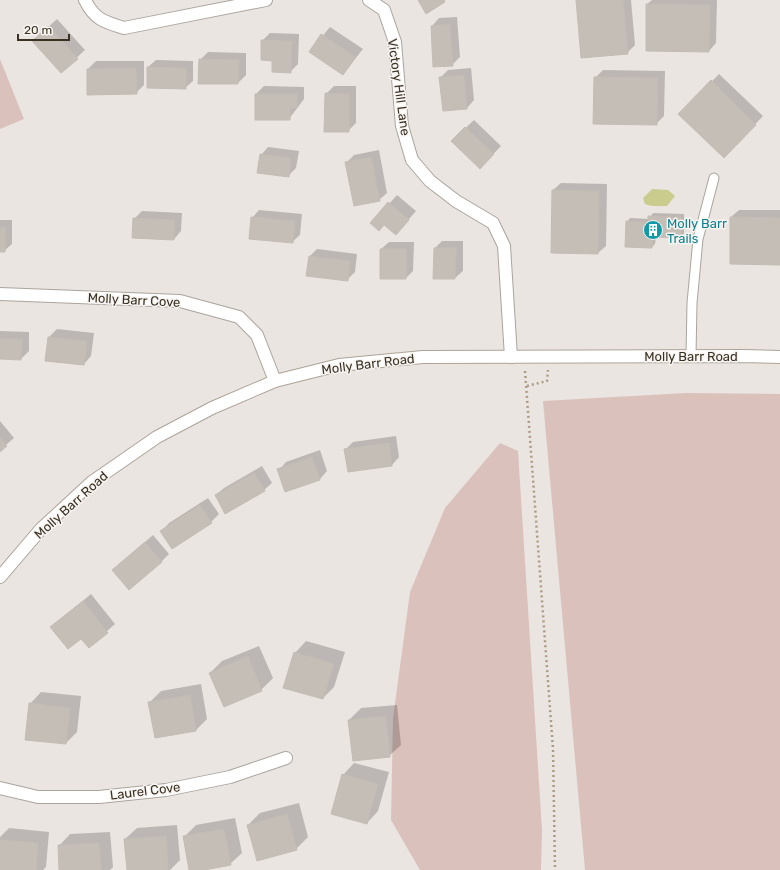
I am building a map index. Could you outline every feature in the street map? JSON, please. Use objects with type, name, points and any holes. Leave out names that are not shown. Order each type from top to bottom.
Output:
[{"type":"street","points":[[85,0],[91,12],[106,23],[124,28],[266,0]]},
{"type":"street","name":"Victory Hill Lane","points":[[369,0],[384,10],[395,42],[402,126],[412,160],[430,181],[492,223],[504,246],[511,357]]},
{"type":"street","name":"Molly Barr Cove","points":[[0,294],[180,301],[239,317],[257,335],[275,381]]},
{"type":"street","name":"Molly Barr Road","points":[[0,577],[41,529],[92,482],[157,437],[212,408],[275,381],[339,365],[423,357],[780,357]]},
{"type":"street","name":"Laurel Cove","points":[[0,788],[38,797],[99,797],[159,791],[230,777],[286,758]]},
{"type":"lane","points":[[691,356],[692,304],[698,239],[714,178]]},
{"type":"path","points":[[526,386],[547,380],[547,356]]},
{"type":"path","points":[[524,357],[553,749],[555,870]]},
{"type":"shaded area","points":[[0,59],[24,119],[0,129]]},
{"type":"shaded area","points":[[652,189],[668,190],[675,196],[667,206],[647,205],[645,204],[643,198]]},
{"type":"shaded area","points":[[686,393],[780,394],[780,870],[585,870],[543,401]]},
{"type":"shaded area","points":[[500,443],[518,451],[542,830],[541,870],[420,870],[391,820],[393,718],[410,592],[445,508]]},
{"type":"building","points":[[418,0],[444,0],[445,2],[426,14]]},
{"type":"building","points":[[576,0],[623,0],[628,54],[581,58]]},
{"type":"building","points":[[646,4],[710,5],[709,52],[646,51]]},
{"type":"building","points":[[450,24],[453,66],[433,67],[431,26]]},
{"type":"building","points":[[49,26],[78,59],[61,73],[32,41]]},
{"type":"building","points":[[321,34],[356,57],[343,75],[309,52]]},
{"type":"building","points":[[261,40],[292,41],[291,73],[272,72],[272,61],[261,60]]},
{"type":"building","points":[[199,59],[239,60],[238,84],[198,84]]},
{"type":"building","points":[[147,67],[186,68],[186,89],[147,88]]},
{"type":"building","points":[[136,68],[137,94],[87,95],[87,69]]},
{"type":"building","points":[[464,75],[467,109],[443,111],[439,77]]},
{"type":"building","points":[[594,77],[658,78],[657,125],[593,124]]},
{"type":"building","points":[[711,80],[756,125],[724,158],[678,114]]},
{"type":"building","points":[[325,93],[349,94],[349,132],[324,132]]},
{"type":"building","points":[[255,94],[297,94],[297,108],[290,108],[290,120],[255,120]]},
{"type":"building","points":[[465,127],[494,154],[480,169],[451,141]]},
{"type":"building","points":[[260,154],[291,158],[289,177],[257,173]]},
{"type":"building","points":[[371,157],[380,201],[354,206],[345,162]]},
{"type":"building","points":[[552,190],[599,191],[598,254],[551,253]]},
{"type":"building","points":[[388,202],[409,220],[396,235],[384,225],[379,231],[370,223]]},
{"type":"building","name":"Molly Barr Trails","points":[[648,216],[681,217],[681,238],[653,237],[652,248],[625,247],[626,221],[648,222]]},
{"type":"building","points":[[251,217],[295,221],[293,243],[249,239]]},
{"type":"building","points":[[730,217],[780,218],[780,265],[730,264]]},
{"type":"building","points":[[133,218],[175,220],[174,240],[132,238]]},
{"type":"building","points":[[5,227],[5,252],[0,252],[0,228]]},
{"type":"building","points":[[434,248],[456,248],[455,279],[433,279]]},
{"type":"building","points":[[380,249],[406,249],[406,279],[380,279]]},
{"type":"building","points":[[309,256],[350,261],[348,281],[306,276]]},
{"type":"building","points":[[48,337],[87,341],[84,365],[45,361]]},
{"type":"building","points":[[0,339],[22,339],[21,360],[0,359]]},
{"type":"building","points":[[0,438],[7,446],[0,452]]},
{"type":"building","points":[[389,443],[392,466],[348,472],[344,449]]},
{"type":"building","points":[[312,457],[320,480],[285,492],[277,469]]},
{"type":"building","points":[[254,473],[265,491],[225,514],[215,495]]},
{"type":"building","points":[[200,505],[212,523],[172,549],[160,531]]},
{"type":"building","points":[[145,542],[162,562],[129,590],[112,570]]},
{"type":"building","points":[[83,601],[108,633],[89,648],[81,639],[68,649],[50,627]]},
{"type":"building","points":[[294,652],[334,664],[323,699],[283,688]]},
{"type":"building","points":[[248,656],[262,691],[224,707],[209,673]]},
{"type":"building","points":[[190,695],[196,731],[155,738],[148,702]]},
{"type":"building","points":[[29,703],[70,708],[66,744],[25,740]]},
{"type":"building","points":[[386,716],[390,757],[353,761],[348,720]]},
{"type":"building","points":[[342,774],[378,784],[367,824],[331,814]]},
{"type":"building","points":[[287,814],[297,850],[257,861],[247,825]]},
{"type":"building","points":[[224,829],[231,865],[205,870],[189,870],[183,836]]},
{"type":"building","points":[[166,836],[168,870],[127,870],[124,839]]},
{"type":"building","points":[[0,840],[38,843],[36,870],[0,870]]},
{"type":"building","points":[[99,843],[101,870],[59,870],[58,845]]},
{"type":"place","name":"Molly Barr Trails","points":[[653,230]]}]
